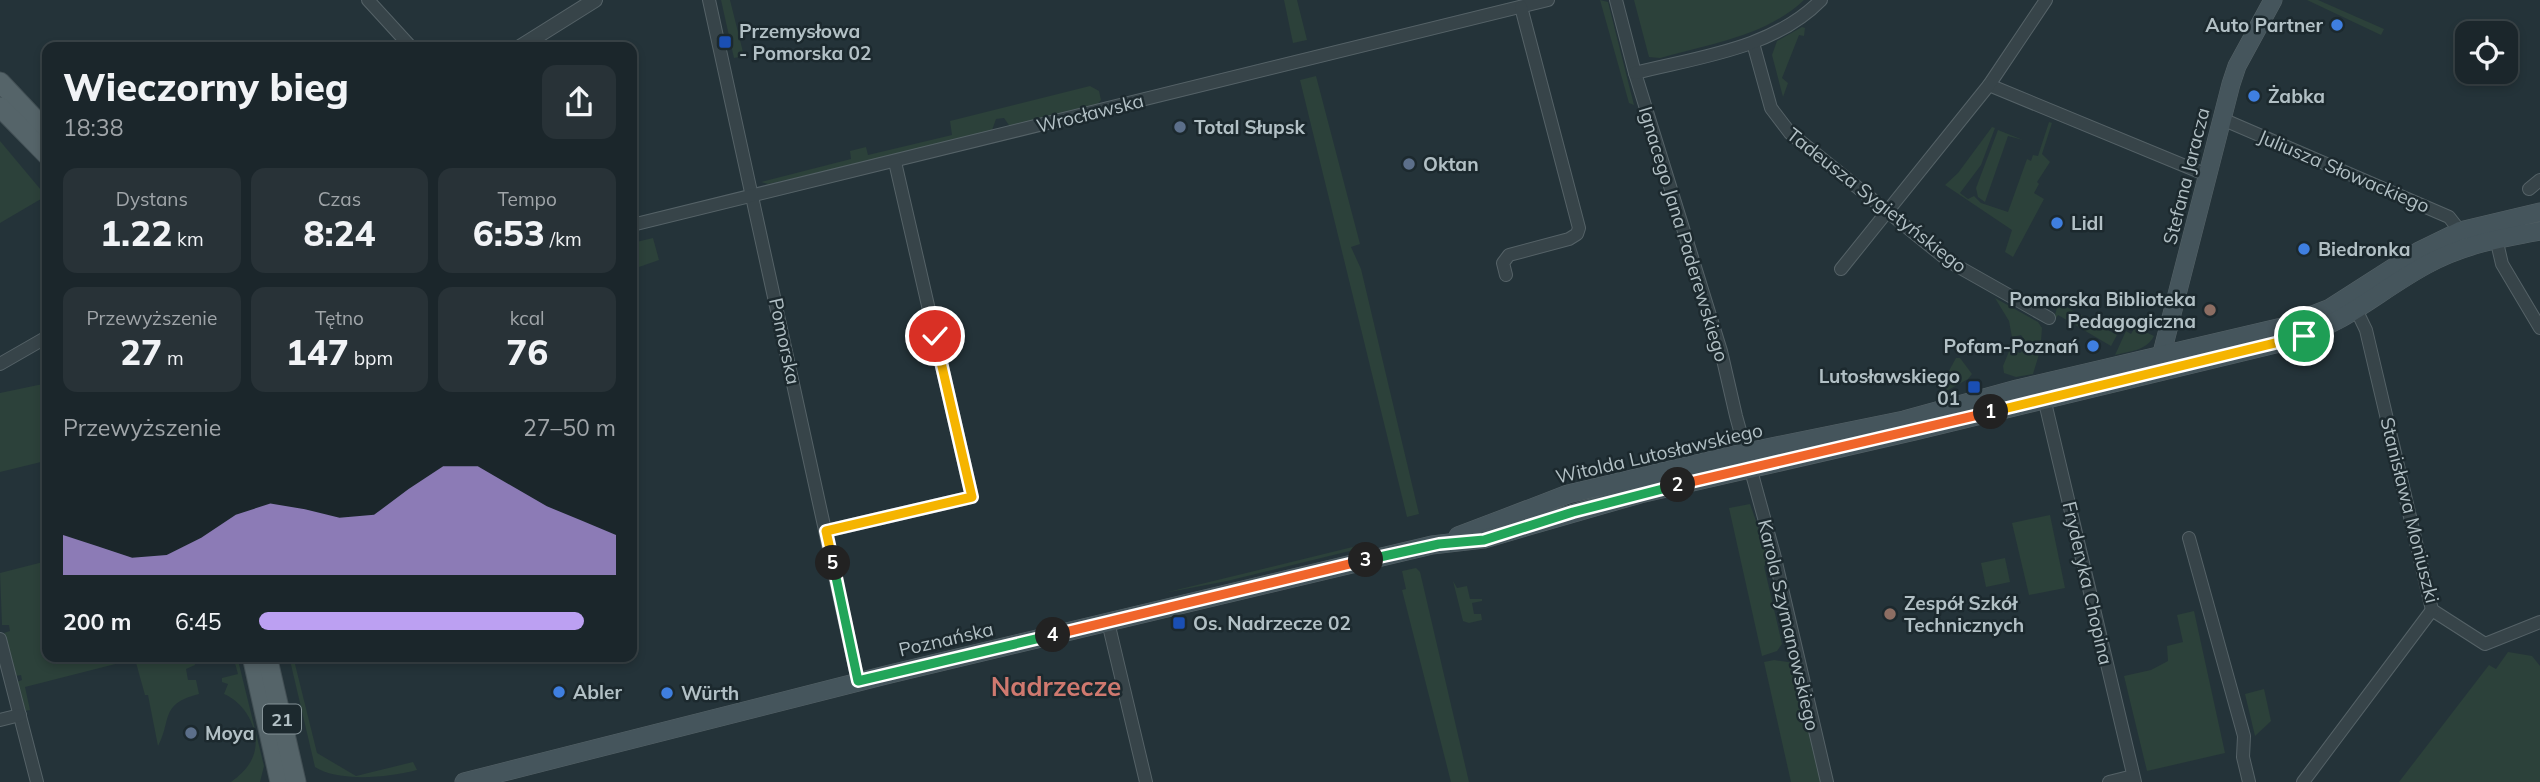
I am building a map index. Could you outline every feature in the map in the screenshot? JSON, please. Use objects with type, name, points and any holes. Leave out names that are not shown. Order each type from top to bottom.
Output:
[{"type":"main road","name":"Stefana Jaracza","points":[[2166,362],[2163,349],[2222,119],[2238,65],[2273,0]]},
{"type":"main road","points":[[2,93],[42,128]]},
{"type":"main road","points":[[2,93],[42,148]]},
{"type":"main road","points":[[2494,230],[2540,212]]},
{"type":"main road","name":"Witolda Lutosławskiego","points":[[1439,544],[1484,540],[1749,460],[1904,420],[2166,362],[2354,304],[2426,265],[2467,247],[2494,230]]},
{"type":"main road","name":"Witolda Lutosławskiego","points":[[2354,304],[2418,251],[2460,231],[2494,230]]},
{"type":"main road","points":[[2494,230],[2540,231]]},
{"type":"main road","name":"Poznańska","points":[[464,782],[858,681],[1439,544]]},
{"type":"main road","name":"21","points":[[253,662],[279,782]]},
{"type":"main road","name":"21","points":[[268,662],[296,782]]},
{"type":"street","points":[[368,0],[406,42]]},
{"type":"street","points":[[528,42],[595,0]]},
{"type":"street","name":"Pomorska","points":[[709,0],[858,681]]},
{"type":"street","name":"Wrocławska","points":[[637,224],[1548,0]]},
{"type":"street","name":"Ignacego Jana Paderewskiego","points":[[1616,0],[1634,73],[1718,337],[1749,460]]},
{"type":"street","points":[[1634,73],[1753,43],[1800,19],[1821,0]]},
{"type":"street","points":[[1840,269],[1989,85],[2046,0]]},
{"type":"street","points":[[1506,275],[1503,263],[1509,255],[1569,239],[1577,234],[1579,228],[1521,7]]},
{"type":"street","name":"Tadeusza Sygietyńskiego","points":[[1753,43],[1772,108],[1778,121],[1795,138],[1954,265],[2049,318]]},
{"type":"street","points":[[1989,85],[2207,176]]},
{"type":"street","name":"Juliusza Słowackiego","points":[[2222,119],[2449,217],[2460,231]]},
{"type":"street","points":[[826,531],[972,497],[895,162]]},
{"type":"street","points":[[2529,189],[2540,180]]},
{"type":"street","points":[[2494,230],[2502,264],[2540,328]]},
{"type":"street","name":"Stanisława Moniuszki","points":[[2354,304],[2369,343],[2432,610],[2485,644],[2540,622]]},
{"type":"street","points":[[0,364],[42,340]]},
{"type":"street","name":"Fryderyka Chopina","points":[[2043,391],[2134,779]]},
{"type":"street","name":"Karola Szymanowskiego","points":[[1749,460],[1774,554],[1827,782]]},
{"type":"street","points":[[2189,538],[2244,736],[2243,757],[2249,782]]},
{"type":"street","points":[[2303,782],[2432,610]]},
{"type":"street","points":[[1108,622],[1146,782]]},
{"type":"street","points":[[0,639],[37,782]]},
{"type":"street","points":[[0,720],[20,715]]},
{"type":"street","points":[[2109,782],[2134,779]]},
{"type":"green space","points":[[721,0],[730,0],[744,56],[734,58]]},
{"type":"green space","points":[[1284,0],[1297,0],[1307,40],[1293,43]]},
{"type":"green space","points":[[1600,0],[1608,2],[1634,105],[1629,103]]},
{"type":"green space","points":[[1634,0],[1804,0],[1789,12],[1755,30],[1660,58],[1649,57]]},
{"type":"green space","points":[[2307,0],[2318,0],[2384,29],[2381,35]]},
{"type":"green space","points":[[1802,27],[1805,28],[1804,36],[1799,35],[1782,78],[1788,83],[1783,97],[1772,55],[1777,41]]},
{"type":"green space","points":[[1316,76],[1360,244],[1351,247],[1361,269],[1419,514],[1407,517],[1300,80]]},
{"type":"green space","points":[[1090,86],[1099,91],[1101,100],[1096,106],[1011,128],[1004,118],[996,119],[991,133],[768,184],[761,182],[851,159],[850,151],[866,147],[868,155],[952,135],[950,121]]},
{"type":"green space","points":[[2049,122],[2052,123],[2042,154],[2050,162],[2037,182],[2039,184],[2034,193],[2044,199],[2013,257],[2005,252],[2012,230],[1945,185],[1958,173],[1992,127],[1995,128],[1981,165],[1960,193],[1968,199],[1974,196],[1981,203],[2008,212],[2027,159],[2031,161],[2033,155],[2038,156]]},
{"type":"green space","points":[[1998,130],[2023,140],[2008,136],[1985,202],[1978,197],[1976,188]]},
{"type":"green space","points":[[0,141],[42,191],[42,198],[0,223]]},
{"type":"green space","points":[[653,238],[659,260],[637,266],[637,242]]},
{"type":"green space","points":[[1995,298],[2038,322],[2042,328],[2041,341],[2036,341],[2036,344],[2027,343],[2021,335],[2012,337],[2009,321]]},
{"type":"green space","points":[[2064,298],[2061,304],[2117,335],[2111,346],[2058,315],[2053,323],[2059,300]]},
{"type":"green space","points":[[2135,327],[2154,336],[2151,341],[2142,348],[2115,355],[2126,331],[2131,334]]},
{"type":"green space","points":[[2027,346],[2040,351],[2033,374],[2016,377],[2004,373],[2003,366],[2010,349],[2020,353]]},
{"type":"green space","points":[[1956,358],[1960,358],[1972,374],[1941,394],[1944,380]]},
{"type":"green space","points":[[42,384],[42,466],[41,462],[0,472],[0,393]]},
{"type":"green space","points":[[1750,504],[1771,563],[1764,566],[1782,644],[1777,651],[1762,656],[1729,508]]},
{"type":"green space","points":[[2050,515],[2065,588],[2029,595],[2012,523]]},
{"type":"green space","points":[[1369,543],[1370,546],[1227,581],[1164,593]]},
{"type":"green space","points":[[2005,558],[2010,582],[1986,587],[1981,563]]},
{"type":"green space","points":[[42,562],[42,662],[123,662],[25,687],[30,710],[24,711],[17,682],[22,680],[21,675],[15,676],[4,633],[10,631],[9,625],[2,625],[0,573]]},
{"type":"green space","points":[[1416,568],[1420,572],[1469,782],[1451,782],[1402,590],[1406,589],[1402,571]]},
{"type":"green space","points":[[1453,581],[1457,588],[1467,586],[1470,599],[1482,599],[1472,603],[1474,614],[1481,614],[1482,620],[1469,623],[1463,621]]},
{"type":"green space","points":[[2194,611],[2225,753],[2147,771],[2124,676],[2151,670],[2168,661],[2167,646],[2183,642],[2177,615]]},
{"type":"green space","points":[[2508,652],[2532,656],[2540,666],[2540,782],[2399,782],[2489,665],[2496,669]]},
{"type":"green space","points":[[1774,660],[1794,663],[1821,782],[1791,782],[1764,662]]},
{"type":"green space","points":[[136,662],[195,662],[195,665],[186,669],[188,680],[196,680],[199,694],[186,698],[172,708],[158,746],[148,695],[145,695]]},
{"type":"green space","points":[[235,662],[238,662],[264,766],[260,782],[231,782],[249,764],[256,742],[247,713],[224,694],[228,684],[222,682],[222,678],[238,674]]},
{"type":"green space","points":[[290,662],[294,662],[317,753],[356,776],[413,762],[417,770],[392,775],[349,777],[315,767]]},
{"type":"green space","points":[[2264,689],[2271,721],[2255,736],[2245,694]]},
{"type":"place","name":"Auto Partner","points":[[2337,25]]},
{"type":"place","name":"Przemysłowa - Pomorska 02","points":[[725,42]]},
{"type":"place","name":"Żabka","points":[[2254,96]]},
{"type":"place","name":"Total Słupsk","points":[[1180,127]]},
{"type":"place","name":"Oktan","points":[[1409,164]]},
{"type":"place","name":"Lidl","points":[[2057,223]]},
{"type":"place","name":"Biedronka","points":[[2304,249]]},
{"type":"place","name":"Pomorska Biblioteka Pedagogiczna","points":[[2210,310]]},
{"type":"place","name":"Pofam-Poznań","points":[[2093,346]]},
{"type":"place","name":"Lutosławskiego 01","points":[[1974,387]]},
{"type":"place","name":"Zespół Szkół Technicznych","points":[[1890,614]]},
{"type":"place","name":"Os. Nadrzecze 02","points":[[1179,623]]},
{"type":"place","name":"Abler","points":[[559,692]]},
{"type":"place","name":"Würth","points":[[667,693]]},
{"type":"place","name":"Moya","points":[[191,733]]},
{"type":"district","name":"Nadrzecze","points":[[1056,686]]},
{"type":"route","points":[[935,336],[972,497],[826,531],[858,681],[1420,548],[1484,540],[1640,494],[1915,431],[2304,336]]}]
